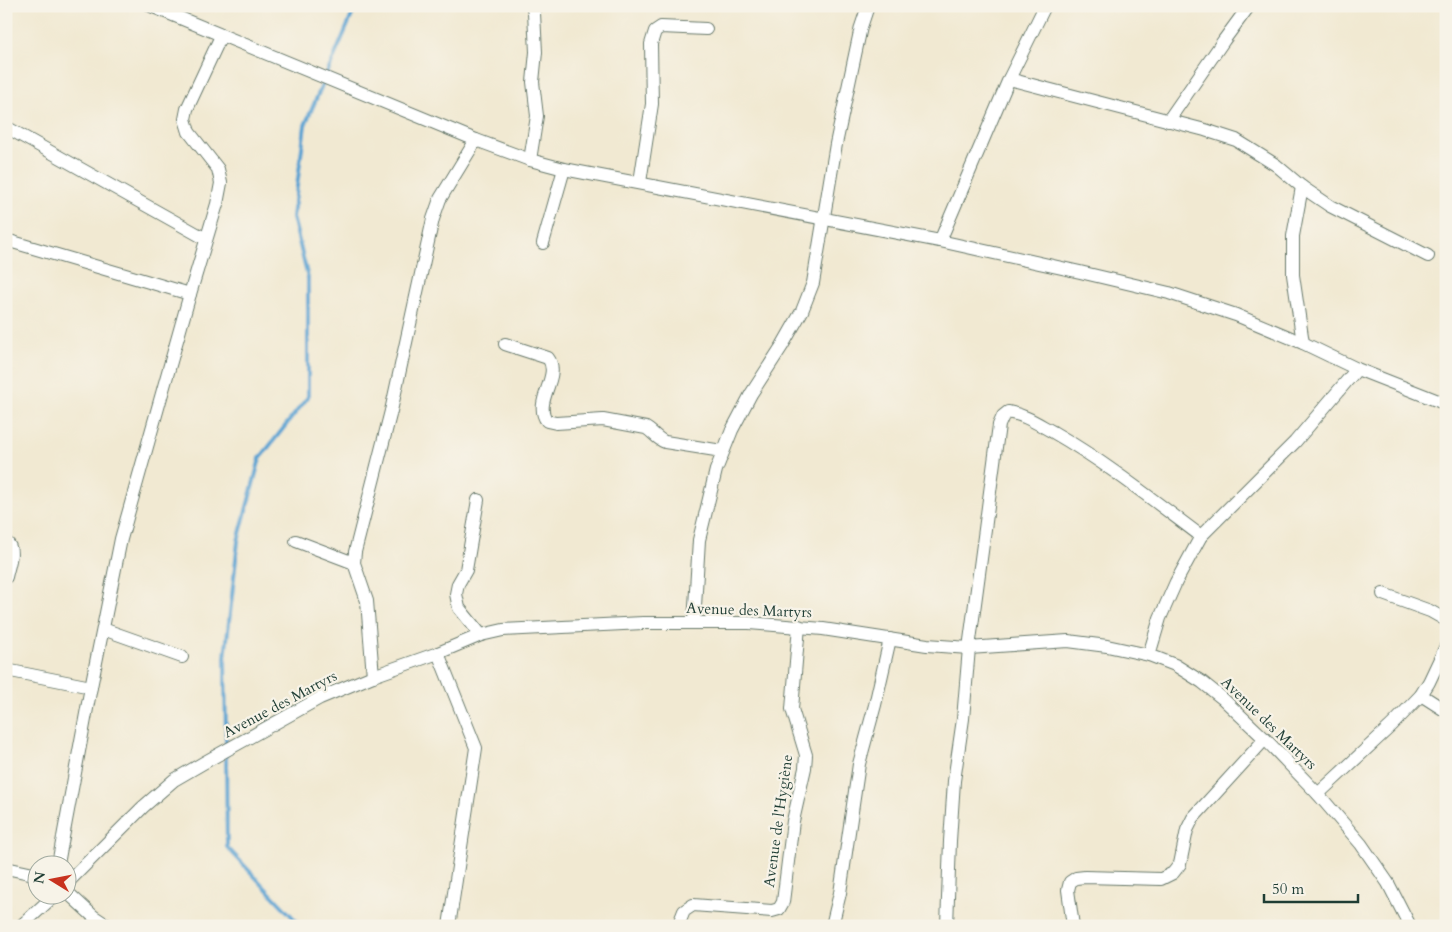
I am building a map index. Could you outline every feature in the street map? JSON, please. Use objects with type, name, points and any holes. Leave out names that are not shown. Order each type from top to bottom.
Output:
[{"type":"street","points":[[150,6],[173,10],[221,36],[476,140],[530,160],[564,169],[640,182],[940,241],[1169,293],[1236,315],[1303,343],[1357,369],[1446,404]]},
{"type":"street","points":[[530,160],[536,116],[533,82],[536,52],[532,6]]},
{"type":"street","points":[[694,623],[699,540],[722,451],[751,394],[802,311],[813,283],[822,219],[836,144],[861,28],[868,6]]},
{"type":"street","points":[[940,241],[1009,79],[1045,6]]},
{"type":"street","points":[[1168,121],[1249,6]]},
{"type":"street","points":[[640,182],[652,104],[651,44],[655,31],[661,27],[706,29]]},
{"type":"street","points":[[60,854],[121,539],[217,204],[221,183],[218,169],[189,132],[185,119],[187,109],[221,36]]},
{"type":"street","points":[[1009,79],[1205,130],[1236,140],[1276,166],[1330,206],[1428,256]]},
{"type":"street","points":[[6,127],[206,238]]},
{"type":"street","points":[[373,676],[367,600],[354,563],[355,552],[391,411],[432,219],[440,199],[476,140]]},
{"type":"street","points":[[543,243],[564,169]]},
{"type":"street","points":[[1302,187],[1293,236],[1293,275],[1303,343]]},
{"type":"street","points":[[6,240],[190,294]]},
{"type":"street","points":[[505,344],[548,358],[552,363],[542,407],[543,416],[547,421],[556,423],[603,420],[646,428],[665,442],[722,451]]},
{"type":"street","points":[[1150,655],[1160,618],[1176,582],[1201,536],[1295,442],[1357,369]]},
{"type":"street","points":[[947,926],[952,802],[963,719],[969,648],[999,425],[1003,416],[1008,412],[1027,418],[1070,442],[1201,536]]},
{"type":"street","points":[[478,500],[468,563],[458,584],[456,594],[459,608],[481,635]]},
{"type":"street","points":[[296,541],[354,563]]},
{"type":"street","points":[[6,542],[10,545],[11,550],[6,577]]},
{"type":"street","points":[[1383,594],[1430,611],[1446,620]]},
{"type":"street","name":"Avenue des Martyrs","points":[[78,872],[143,807],[174,780],[320,698],[481,635],[503,630],[550,627],[643,623],[749,623],[799,626],[927,645],[969,648],[1031,642],[1068,641],[1107,646],[1150,655],[1175,665],[1202,682],[1222,698],[1318,794],[1361,844],[1388,883],[1410,926]]},
{"type":"street","name":"Avenue de l'Hygiène","points":[[678,926],[684,911],[693,905],[772,911],[779,909],[783,902],[793,822],[806,755],[792,709],[799,626]]},
{"type":"street","points":[[103,629],[182,657]]},
{"type":"street","points":[[832,926],[840,893],[859,764],[890,639]]},
{"type":"street","points":[[1318,794],[1392,725],[1421,695],[1446,646]]},
{"type":"street","points":[[438,653],[476,748],[449,926]]},
{"type":"street","points":[[6,670],[91,687]]},
{"type":"street","points":[[1421,695],[1446,711]]},
{"type":"street","points":[[1072,926],[1068,890],[1070,882],[1076,878],[1161,879],[1173,873],[1180,864],[1187,830],[1192,818],[1265,739]]},
{"type":"street","points":[[6,868],[28,873]]},
{"type":"street","points":[[78,902],[108,926]]},
{"type":"street","points":[[21,926],[45,904]]},
{"type":"waterway","points":[[226,747],[225,658],[238,541],[260,458],[308,397],[308,278],[293,217],[305,125],[352,15],[358,6]]},
{"type":"waterway","points":[[226,754],[227,847],[301,926]]}]
